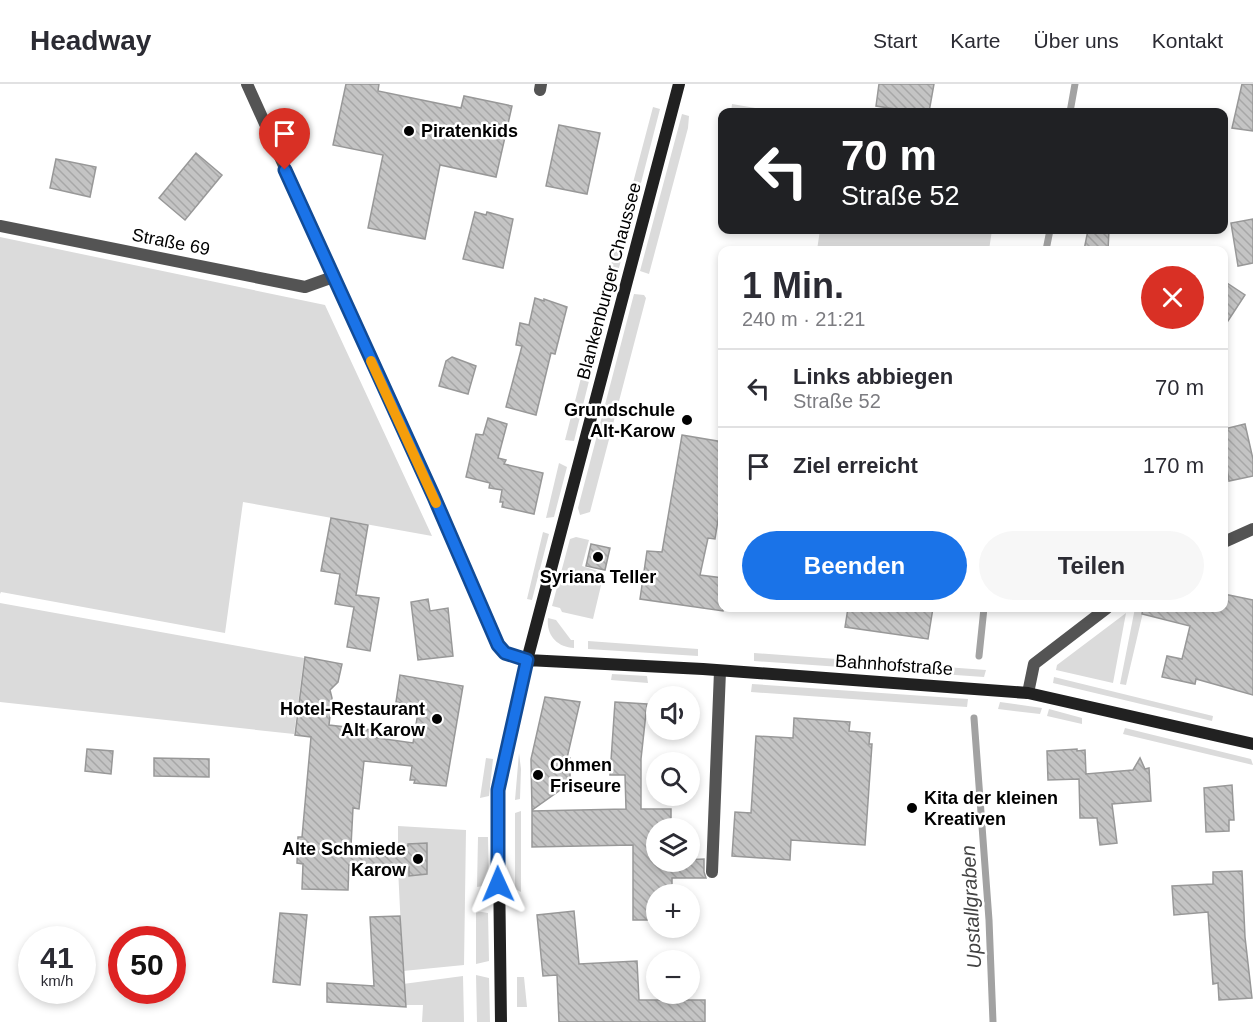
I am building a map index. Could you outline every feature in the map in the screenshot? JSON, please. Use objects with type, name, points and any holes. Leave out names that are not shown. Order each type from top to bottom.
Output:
[{"type":"main road","name":"Blankenburger Chaussee","points":[[501,1022],[498,790],[527,660],[679,84]]},
{"type":"main road","name":"Bahnhofstraße","points":[[527,660],[1028,693],[1253,744]]},
{"type":"street","points":[[247,84],[434,497],[498,645],[505,653],[527,660]]},
{"type":"street","name":"Straße 69","points":[[0,226],[305,287],[333,277]]},
{"type":"street","points":[[1228,540],[1253,528]]},
{"type":"street","points":[[1028,693],[1034,663],[1102,612]]},
{"type":"street","points":[[712,872],[720,671]]},
{"type":"shaded area","points":[[732,104],[755,108],[732,108]]},
{"type":"shaded area","points":[[653,107],[660,109],[632,218],[624,217]]},
{"type":"shaded area","points":[[682,114],[689,116],[688,128],[649,274],[640,271]]},
{"type":"shaded area","points":[[620,230],[628,234],[598,347],[590,347]]},
{"type":"shaded area","points":[[819,234],[991,234],[990,246],[818,246]]},
{"type":"shaded area","points":[[0,237],[325,305],[432,536],[243,502],[225,633],[1,592],[0,594]]},
{"type":"shaded area","points":[[634,294],[644,295],[646,298],[590,512],[580,515],[578,508]]},
{"type":"shaded area","points":[[582,374],[590,377],[574,441],[565,440]]},
{"type":"shaded area","points":[[559,463],[567,467],[554,517],[546,518]]},
{"type":"shaded area","points":[[543,532],[549,534],[532,600],[527,599]]},
{"type":"shaded area","points":[[576,537],[589,540],[582,566],[604,573],[593,619],[562,612],[560,608],[552,606],[570,539]]},
{"type":"shaded area","points":[[0,603],[304,658],[294,734],[0,702]]},
{"type":"shaded area","points":[[1134,612],[1143,612],[1126,685],[1120,684]]},
{"type":"shaded area","points":[[1126,613],[1113,683],[1056,670],[1057,665]]},
{"type":"shaded area","points":[[548,618],[556,620],[571,640],[574,640],[574,648],[562,645],[554,639],[549,630]]},
{"type":"shaded area","points":[[588,641],[698,649],[698,656],[588,649]]},
{"type":"shaded area","points":[[754,653],[986,670],[984,677],[754,661]]},
{"type":"shaded area","points":[[612,674],[647,676],[648,683],[611,680]]},
{"type":"shaded area","points":[[1054,677],[1213,716],[1212,721],[1053,683]]},
{"type":"shaded area","points":[[752,684],[968,699],[967,707],[751,692]]},
{"type":"shaded area","points":[[1000,702],[1042,708],[1040,714],[998,709]]},
{"type":"shaded area","points":[[1049,709],[1082,718],[1082,724],[1047,716]]},
{"type":"shaded area","points":[[1125,728],[1251,759],[1253,765],[1123,734]]},
{"type":"shaded area","points":[[519,753],[520,799],[515,800]]},
{"type":"shaded area","points":[[486,758],[493,759],[489,796],[480,798]]},
{"type":"shaded area","points":[[521,811],[521,892],[515,889],[515,813]]},
{"type":"shaded area","points":[[398,826],[466,830],[464,965],[403,971]]},
{"type":"shaded area","points":[[478,837],[488,837],[489,885],[477,887]]},
{"type":"shaded area","points":[[476,911],[488,913],[489,961],[476,964]]},
{"type":"shaded area","points":[[476,975],[489,978],[490,1022],[477,1022]]},
{"type":"shaded area","points":[[463,976],[464,1022],[422,1022],[423,1005],[404,1005],[403,984]]},
{"type":"shaded area","points":[[517,977],[524,977],[527,1007],[517,1007]]},
{"type":"building","points":[[346,84],[379,84],[378,91],[461,108],[464,96],[512,106],[496,177],[440,165],[425,239],[368,228],[383,155],[333,145]]},
{"type":"building","points":[[879,84],[934,84],[930,108],[876,106]]},
{"type":"building","points":[[1242,84],[1253,84],[1253,131],[1232,128]]},
{"type":"building","points":[[559,125],[600,133],[587,194],[546,186]]},
{"type":"building","points":[[196,153],[222,175],[185,220],[159,198]]},
{"type":"building","points":[[56,159],[96,167],[90,197],[50,188]]},
{"type":"building","points":[[475,212],[486,215],[487,212],[513,219],[503,268],[463,259]]},
{"type":"building","points":[[1253,219],[1253,263],[1238,266],[1231,223]]},
{"type":"building","points":[[1087,234],[1109,234],[1108,246],[1085,246]]},
{"type":"building","points":[[1228,284],[1245,295],[1228,321]]},
{"type":"building","points":[[535,298],[567,307],[555,354],[551,353],[536,415],[506,407],[522,346],[516,345],[520,323],[529,325]]},
{"type":"building","points":[[452,357],[476,366],[468,394],[439,386],[446,361]]},
{"type":"building","points":[[488,418],[507,424],[498,458],[506,460],[504,464],[543,473],[534,514],[502,507],[503,502],[500,502],[502,490],[489,488],[490,483],[466,477],[476,434],[483,435]]},
{"type":"building","points":[[1245,424],[1253,459],[1253,476],[1229,481],[1228,428]]},
{"type":"building","points":[[682,435],[718,441],[718,520],[715,539],[708,538],[700,575],[718,577],[718,610],[640,599],[647,551],[662,552]]},
{"type":"building","points":[[331,518],[368,525],[356,595],[379,598],[370,651],[347,647],[354,607],[335,604],[340,574],[321,571]]},
{"type":"building","name":"Syriana Teller","points":[[591,544],[610,548],[605,570],[586,566]]},
{"type":"building","points":[[1228,595],[1253,600],[1253,695],[1196,679],[1195,684],[1162,677],[1167,656],[1182,659],[1190,626],[1142,614],[1142,612],[1228,612]]},
{"type":"building","points":[[428,599],[430,611],[448,608],[453,656],[418,660],[411,602]]},
{"type":"building","points":[[847,612],[932,612],[928,639],[845,627]]},
{"type":"building","points":[[305,657],[342,664],[338,682],[330,690],[332,698],[329,725],[372,730],[371,737],[413,743],[419,706],[396,702],[400,675],[463,686],[446,786],[414,783],[415,780],[410,780],[412,766],[364,761],[359,809],[353,808],[351,846],[408,846],[408,844],[427,843],[427,874],[409,876],[409,867],[349,865],[348,890],[302,889],[303,864],[297,863],[298,837],[302,837],[311,737],[295,735]]},
{"type":"building","points":[[545,697],[580,702],[567,758],[570,758],[570,783],[532,810],[531,759]]},
{"type":"building","points":[[615,702],[646,704],[641,759],[641,809],[671,809],[671,818],[646,818],[646,872],[700,872],[700,859],[704,859],[706,878],[672,878],[672,884],[646,884],[646,920],[633,920],[633,845],[532,847],[532,811],[626,809],[625,775],[610,775]]},
{"type":"building","points":[[794,718],[850,722],[849,731],[870,733],[869,744],[872,744],[865,845],[791,840],[790,860],[732,856],[735,812],[751,813],[756,736],[793,738]]},
{"type":"building","points":[[87,749],[113,751],[111,774],[85,771]]},
{"type":"building","points":[[1077,749],[1077,751],[1085,750],[1086,774],[1133,770],[1140,758],[1145,769],[1149,768],[1151,801],[1112,804],[1117,843],[1100,845],[1097,818],[1080,818],[1079,779],[1048,780],[1047,751]]},
{"type":"building","points":[[154,758],[209,759],[209,777],[154,776]]},
{"type":"building","points":[[1232,785],[1234,820],[1229,820],[1229,831],[1206,832],[1204,788]]},
{"type":"building","points":[[1242,871],[1245,937],[1252,998],[1219,1000],[1218,983],[1213,984],[1208,912],[1174,915],[1172,886],[1213,884],[1213,872]]},
{"type":"building","points":[[574,911],[579,964],[637,961],[639,1000],[646,1000],[646,1004],[700,1004],[700,1000],[705,1000],[705,1022],[559,1022],[557,975],[543,976],[537,915]]},
{"type":"building","points":[[280,913],[307,915],[300,985],[273,982]]},
{"type":"building","points":[[400,916],[406,1007],[327,1002],[327,983],[374,986],[370,917]]},
{"type":"waterway","name":"Upstallgraben","points":[[1071,108],[1075,84]]},
{"type":"waterway","name":"Upstallgraben","points":[[1047,246],[1049,234]]},
{"type":"waterway","name":"Upstallgraben","points":[[979,656],[984,612]]},
{"type":"waterway","name":"Upstallgraben","points":[[974,718],[989,920],[993,1022]]},
{"type":"slow traffic","points":[[371,361],[436,503]]},
{"type":"place","name":"Piratenkids","points":[[409,131]]},
{"type":"place","name":"Grundschule Alt-Karow","points":[[687,420]]},
{"type":"place","name":"Syriana Teller","points":[[598,557]]},
{"type":"place","name":"Hotel-Restaurant Alt Karow","points":[[437,719]]},
{"type":"place","name":"Ohmen Friseure","points":[[538,775]]},
{"type":"place","name":"Kita der kleinen Kreativen","points":[[912,808]]},
{"type":"place","name":"Alte Schmiede Karow","points":[[418,859]]},
{"type":"route","points":[[285,170],[434,497],[498,645],[505,653],[527,660],[498,790],[498,884]]}]
